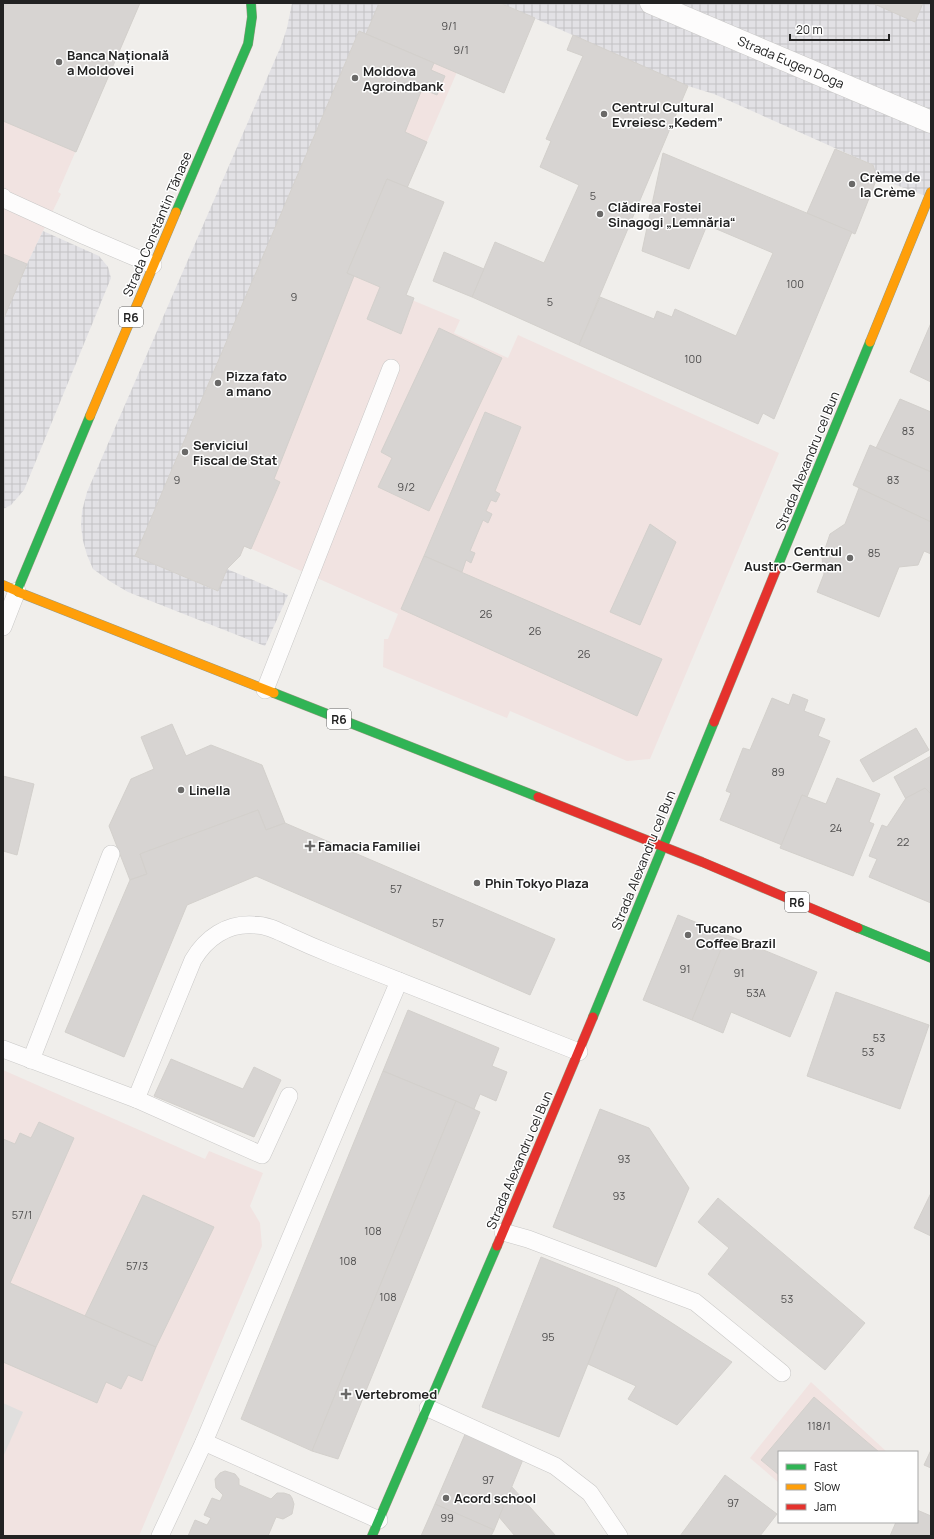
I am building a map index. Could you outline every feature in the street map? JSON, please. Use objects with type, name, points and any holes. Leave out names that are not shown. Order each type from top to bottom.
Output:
[{"type":"main road","name":"Strada Constantin Tănase","points":[[10,588],[153,265],[248,44],[252,17],[251,3]]},
{"type":"main road","name":"Strada Alexandru cel Bun","points":[[372,1536],[579,1052],[931,192]]},
{"type":"main road","name":"R6","points":[[10,588],[662,847],[931,958]]},
{"type":"street","name":"Strada Eugen Doga","points":[[651,3],[931,122]]},
{"type":"lane","points":[[3,197],[4,199],[38,215],[153,265]]},
{"type":"lane","points":[[265,690],[391,368]]},
{"type":"lane","points":[[3,627],[10,588]]},
{"type":"lane","points":[[31,1060],[111,854]]},
{"type":"lane","points":[[136,1100],[192,960],[199,950],[212,937],[235,926],[254,925],[267,927],[326,952],[579,1052]]},
{"type":"lane","points":[[160,1536],[204,1442],[400,981]]},
{"type":"lane","points":[[3,1049],[136,1100],[262,1155],[289,1096]]},
{"type":"lane","points":[[503,1232],[528,1239],[695,1302],[782,1373]]},
{"type":"lane","points":[[428,1408],[555,1466],[590,1493],[619,1536]]},
{"type":"lane","points":[[204,1442],[379,1520]]},
{"type":"shaded area","name":"Banca Națională a Moldovei","points":[[3,3],[140,3],[58,192],[61,194],[27,264],[3,320]]},
{"type":"shaded area","points":[[292,3],[379,3],[366,34],[359,31],[135,556],[217,591],[227,569],[288,595],[265,646],[128,592],[111,582],[93,569],[83,541],[81,526],[82,511],[87,492],[281,46],[287,28]]},
{"type":"shaded area","points":[[500,3],[872,3],[915,21],[923,3],[931,3],[931,198],[877,178],[873,165],[714,94],[688,86]]},
{"type":"shaded area","points":[[359,31],[457,72],[407,188],[347,273],[460,320],[454,333],[508,358],[518,335],[779,453],[650,759],[627,761],[510,711],[507,718],[383,667],[384,639],[388,639],[398,614],[245,546],[240,556],[227,569],[152,517]]},
{"type":"shaded area","points":[[43,231],[99,256],[108,267],[111,278],[24,490],[11,505],[3,509],[3,320]]},
{"type":"shaded area","points":[[3,1070],[205,1159],[209,1151],[263,1173],[250,1206],[260,1223],[262,1246],[139,1536],[3,1536]]},
{"type":"shaded area","points":[[811,1382],[886,1451],[778,1451],[778,1482],[750,1458]]},
{"type":"shaded area","points":[[3,1403],[23,1412],[3,1457]]},
{"type":"building","name":"Banca Națională a Moldovei","points":[[3,3],[140,3],[76,152],[3,121]]},
{"type":"building","points":[[379,3],[500,3],[535,18],[504,93],[366,34]]},
{"type":"building","points":[[872,3],[923,3],[915,22]]},
{"type":"building","points":[[359,31],[434,63],[431,70],[445,76],[437,95],[422,89],[405,132],[427,142],[407,188],[387,179],[347,273],[354,276],[274,479],[280,482],[251,549],[244,546],[240,556],[227,569],[218,591],[135,556]]},
{"type":"building","name":"Clădirea Fostei Sinagogi „Lemnăria“","points":[[573,35],[688,86],[579,345],[472,297],[495,242],[544,263],[579,185],[540,167],[551,141],[546,139],[583,56],[567,50]]},
{"type":"building","points":[[835,149],[873,165],[877,178],[855,234],[807,213]]},
{"type":"building","points":[[663,153],[852,232],[774,419],[763,413],[758,424],[579,345],[600,297],[654,319],[657,311],[672,317],[675,309],[736,336],[773,253],[707,225],[689,269],[642,251]]},
{"type":"building","points":[[387,179],[444,202],[406,295],[414,298],[401,334],[367,319],[380,287],[347,273]]},
{"type":"building","points":[[444,252],[484,269],[472,297],[433,281]]},
{"type":"building","points":[[3,254],[27,264],[3,320]]},
{"type":"building","points":[[931,323],[931,382],[910,372]]},
{"type":"building","points":[[439,328],[502,358],[429,511],[378,487],[392,458],[381,452]]},
{"type":"building","points":[[900,399],[931,412],[931,472],[876,448]]},
{"type":"building","points":[[485,412],[521,427],[495,491],[500,494],[496,502],[491,500],[486,511],[492,514],[488,523],[483,520],[470,551],[475,553],[471,563],[466,560],[462,572],[424,556]]},
{"type":"building","points":[[870,445],[931,472],[931,522],[853,485]]},
{"type":"building","points":[[859,488],[931,522],[931,554],[924,551],[918,565],[899,567],[879,617],[817,592],[824,574],[822,558],[830,534],[845,524]]},
{"type":"building","points":[[650,524],[676,542],[640,625],[610,612]]},
{"type":"building","points":[[424,556],[662,659],[637,716],[401,609]]},
{"type":"building","points":[[793,694],[808,700],[804,711],[825,719],[818,736],[830,741],[807,797],[802,795],[782,845],[720,820],[731,793],[726,791],[743,748],[750,750],[772,698],[789,705]]},
{"type":"building","points":[[172,724],[186,756],[211,745],[262,765],[285,823],[266,830],[258,810],[140,854],[147,874],[130,880],[109,826],[131,779],[154,769],[141,737]]},
{"type":"building","points":[[916,728],[929,750],[873,782],[860,760]]},
{"type":"building","points":[[931,756],[931,804],[914,814],[894,777]]},
{"type":"building","points":[[3,776],[34,784],[17,855],[3,851]]},
{"type":"building","points":[[837,778],[880,794],[869,822],[874,824],[853,876],[780,848],[802,795],[826,804]]},
{"type":"building","points":[[925,788],[931,794],[931,903],[869,877],[877,859],[869,856],[882,825],[887,827],[906,798]]},
{"type":"building","points":[[258,810],[266,830],[285,823],[555,939],[530,995],[256,876],[187,905],[124,1057],[65,1032],[130,880],[147,874],[140,854]]},
{"type":"building","points":[[678,915],[727,935],[692,1020],[643,1000]]},
{"type":"building","points":[[727,935],[817,972],[790,1037],[731,1012],[723,1033],[692,1020]]},
{"type":"building","points":[[836,992],[929,1025],[900,1109],[807,1076]]},
{"type":"building","points":[[408,1010],[499,1048],[492,1066],[507,1072],[496,1101],[480,1094],[474,1109],[383,1071]]},
{"type":"building","points":[[171,1059],[243,1089],[254,1067],[281,1080],[254,1137],[154,1096]]},
{"type":"building","points":[[383,1071],[456,1101],[312,1451],[241,1419]]},
{"type":"building","points":[[456,1101],[480,1112],[338,1459],[312,1451]]},
{"type":"building","points":[[600,1109],[649,1128],[689,1188],[656,1267],[553,1227]]},
{"type":"building","points":[[39,1122],[74,1138],[10,1283],[156,1347],[142,1381],[128,1375],[121,1389],[106,1382],[97,1403],[3,1362],[3,1139],[15,1144],[20,1133],[31,1138]]},
{"type":"building","points":[[931,1193],[931,1236],[914,1228]]},
{"type":"building","points":[[143,1195],[214,1227],[156,1347],[85,1316]]},
{"type":"building","points":[[718,1198],[865,1323],[825,1370],[708,1274],[729,1248],[698,1222]]},
{"type":"building","points":[[541,1257],[618,1288],[559,1437],[482,1407]]},
{"type":"building","points":[[618,1288],[732,1362],[677,1425],[628,1399],[636,1386],[588,1364]]},
{"type":"building","points":[[814,1397],[878,1451],[778,1451],[778,1474],[761,1460]]},
{"type":"building","points":[[466,1432],[524,1457],[494,1530],[435,1504]]},
{"type":"building","points":[[931,1450],[931,1468],[924,1465]]},
{"type":"building","points":[[225,1471],[235,1474],[239,1479],[239,1485],[271,1499],[277,1493],[290,1495],[294,1504],[292,1514],[283,1519],[276,1517],[268,1536],[188,1536],[195,1520],[207,1525],[211,1518],[204,1515],[212,1498],[220,1501],[223,1495],[216,1488],[215,1479],[220,1473]]},
{"type":"building","points":[[725,1475],[777,1514],[760,1536],[680,1536]]},
{"type":"building","points":[[512,1487],[556,1536],[515,1536],[499,1517]]},
{"type":"building","points":[[435,1504],[494,1530],[491,1536],[421,1536]]},
{"type":"building","points":[[918,1510],[931,1516],[931,1536],[890,1536],[896,1523],[918,1523]]},
{"type":"traffic: fast","points":[[176,212],[248,44],[252,17],[251,3]]},
{"type":"traffic: fast","points":[[776,570],[870,342]]},
{"type":"traffic: fast","points":[[18,592],[17,591],[90,416]]},
{"type":"traffic: fast","points":[[274,693],[538,797]]},
{"type":"traffic: fast","points":[[593,1017],[714,722]]},
{"type":"traffic: fast","points":[[858,928],[931,958]]},
{"type":"traffic: fast","points":[[372,1536],[497,1246]]},
{"type":"traffic: slow","points":[[870,342],[931,192]]},
{"type":"traffic: slow","points":[[90,416],[176,212]]},
{"type":"traffic: slow","points":[[3,585],[17,591]]},
{"type":"traffic: slow","points":[[18,592],[274,693]]},
{"type":"traffic: jam","points":[[714,722],[776,570]]},
{"type":"traffic: jam","points":[[538,797],[702,862],[858,928]]},
{"type":"traffic: jam","points":[[497,1246],[593,1017]]},
{"type":"place","name":"Banca Națională a Moldovei","points":[[59,62]]},
{"type":"place","name":"Moldova Agroindbank","points":[[355,78]]},
{"type":"place","name":"Centrul Cultural Evreiesc „Kedem”","points":[[604,114]]},
{"type":"place","name":"Crème de la Crème","points":[[852,184]]},
{"type":"place","name":"Clădirea Fostei Sinagogi „Lemnăria“","points":[[600,214]]},
{"type":"place","name":"Pizza fato a mano","points":[[218,383]]},
{"type":"place","name":"Serviciul Fiscal de Stat","points":[[185,452]]},
{"type":"place","name":"Centrul Austro-German","points":[[850,558]]},
{"type":"place","name":"Linella","points":[[181,790]]},
{"type":"place","name":"Famacia Familiei","points":[[310,846]]},
{"type":"place","name":"Phin Tokyo Plaza","points":[[477,883]]},
{"type":"place","name":"Tucano Coffee Brazil","points":[[688,935]]},
{"type":"place","name":"Vertebromed","points":[[346,1394]]},
{"type":"place","name":"Acord school","points":[[446,1498]]}]
